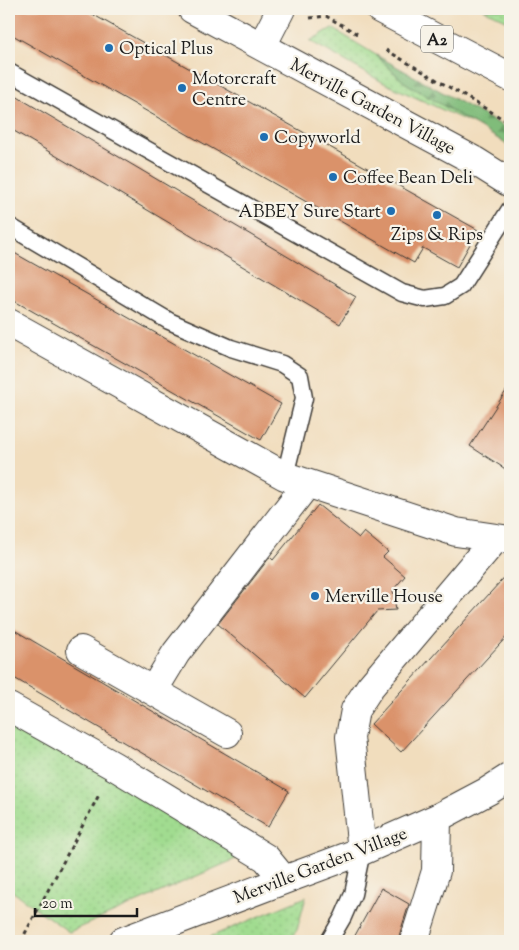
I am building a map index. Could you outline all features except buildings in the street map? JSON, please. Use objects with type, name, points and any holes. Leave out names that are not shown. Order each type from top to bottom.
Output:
[{"type":"street","name":"Merville Garden Village","points":[[192,9],[475,161],[510,183]]},
{"type":"street","points":[[262,46],[280,9]]},
{"type":"street","name":"A2","points":[[380,9],[510,77]]},
{"type":"street","points":[[9,323],[296,480],[456,532],[503,539]]},
{"type":"street","points":[[152,691],[176,652],[296,480]]},
{"type":"street","points":[[362,851],[350,737],[354,710],[370,687],[503,539]]},
{"type":"street","points":[[81,650],[227,733]]},
{"type":"street","points":[[9,707],[114,766],[266,858],[284,880]]},
{"type":"street","name":"Merville Garden Village","points":[[123,941],[362,851],[437,818],[510,777]]},
{"type":"street","points":[[414,941],[436,871],[437,818]]},
{"type":"lane","points":[[9,72],[402,293],[425,300],[445,296],[461,286],[510,209]]},
{"type":"lane","points":[[9,226],[169,321],[232,348],[282,364],[300,376],[304,398],[296,480]]},
{"type":"lane","points":[[329,941],[343,917],[353,894],[362,851]]},
{"type":"path","points":[[307,19],[326,16],[362,36]]},
{"type":"path","points":[[378,46],[510,123]]},
{"type":"path","points":[[21,941],[114,766]]},
{"type":"green space","points":[[483,9],[510,9],[510,22]]},
{"type":"green space","points":[[332,28],[376,55],[404,82],[482,128],[384,83],[310,41]]},
{"type":"green space","points":[[376,55],[510,130],[510,146],[404,82]]},
{"type":"green space","points":[[9,719],[247,854],[69,932],[9,889]]},
{"type":"green space","points":[[306,897],[297,930],[289,941],[200,941]]},
{"type":"place","name":"Optical Plus","points":[[109,48]]},
{"type":"place","name":"Motorcraft Centre","points":[[182,88]]},
{"type":"place","name":"Copyworld","points":[[264,137]]},
{"type":"place","name":"Coffee Bean Deli","points":[[333,177]]},
{"type":"place","name":"ABBEY Sure Start","points":[[391,211]]},
{"type":"place","name":"Zips & Rips","points":[[437,215]]},
{"type":"place","name":"Merville House","points":[[315,596]]}]
